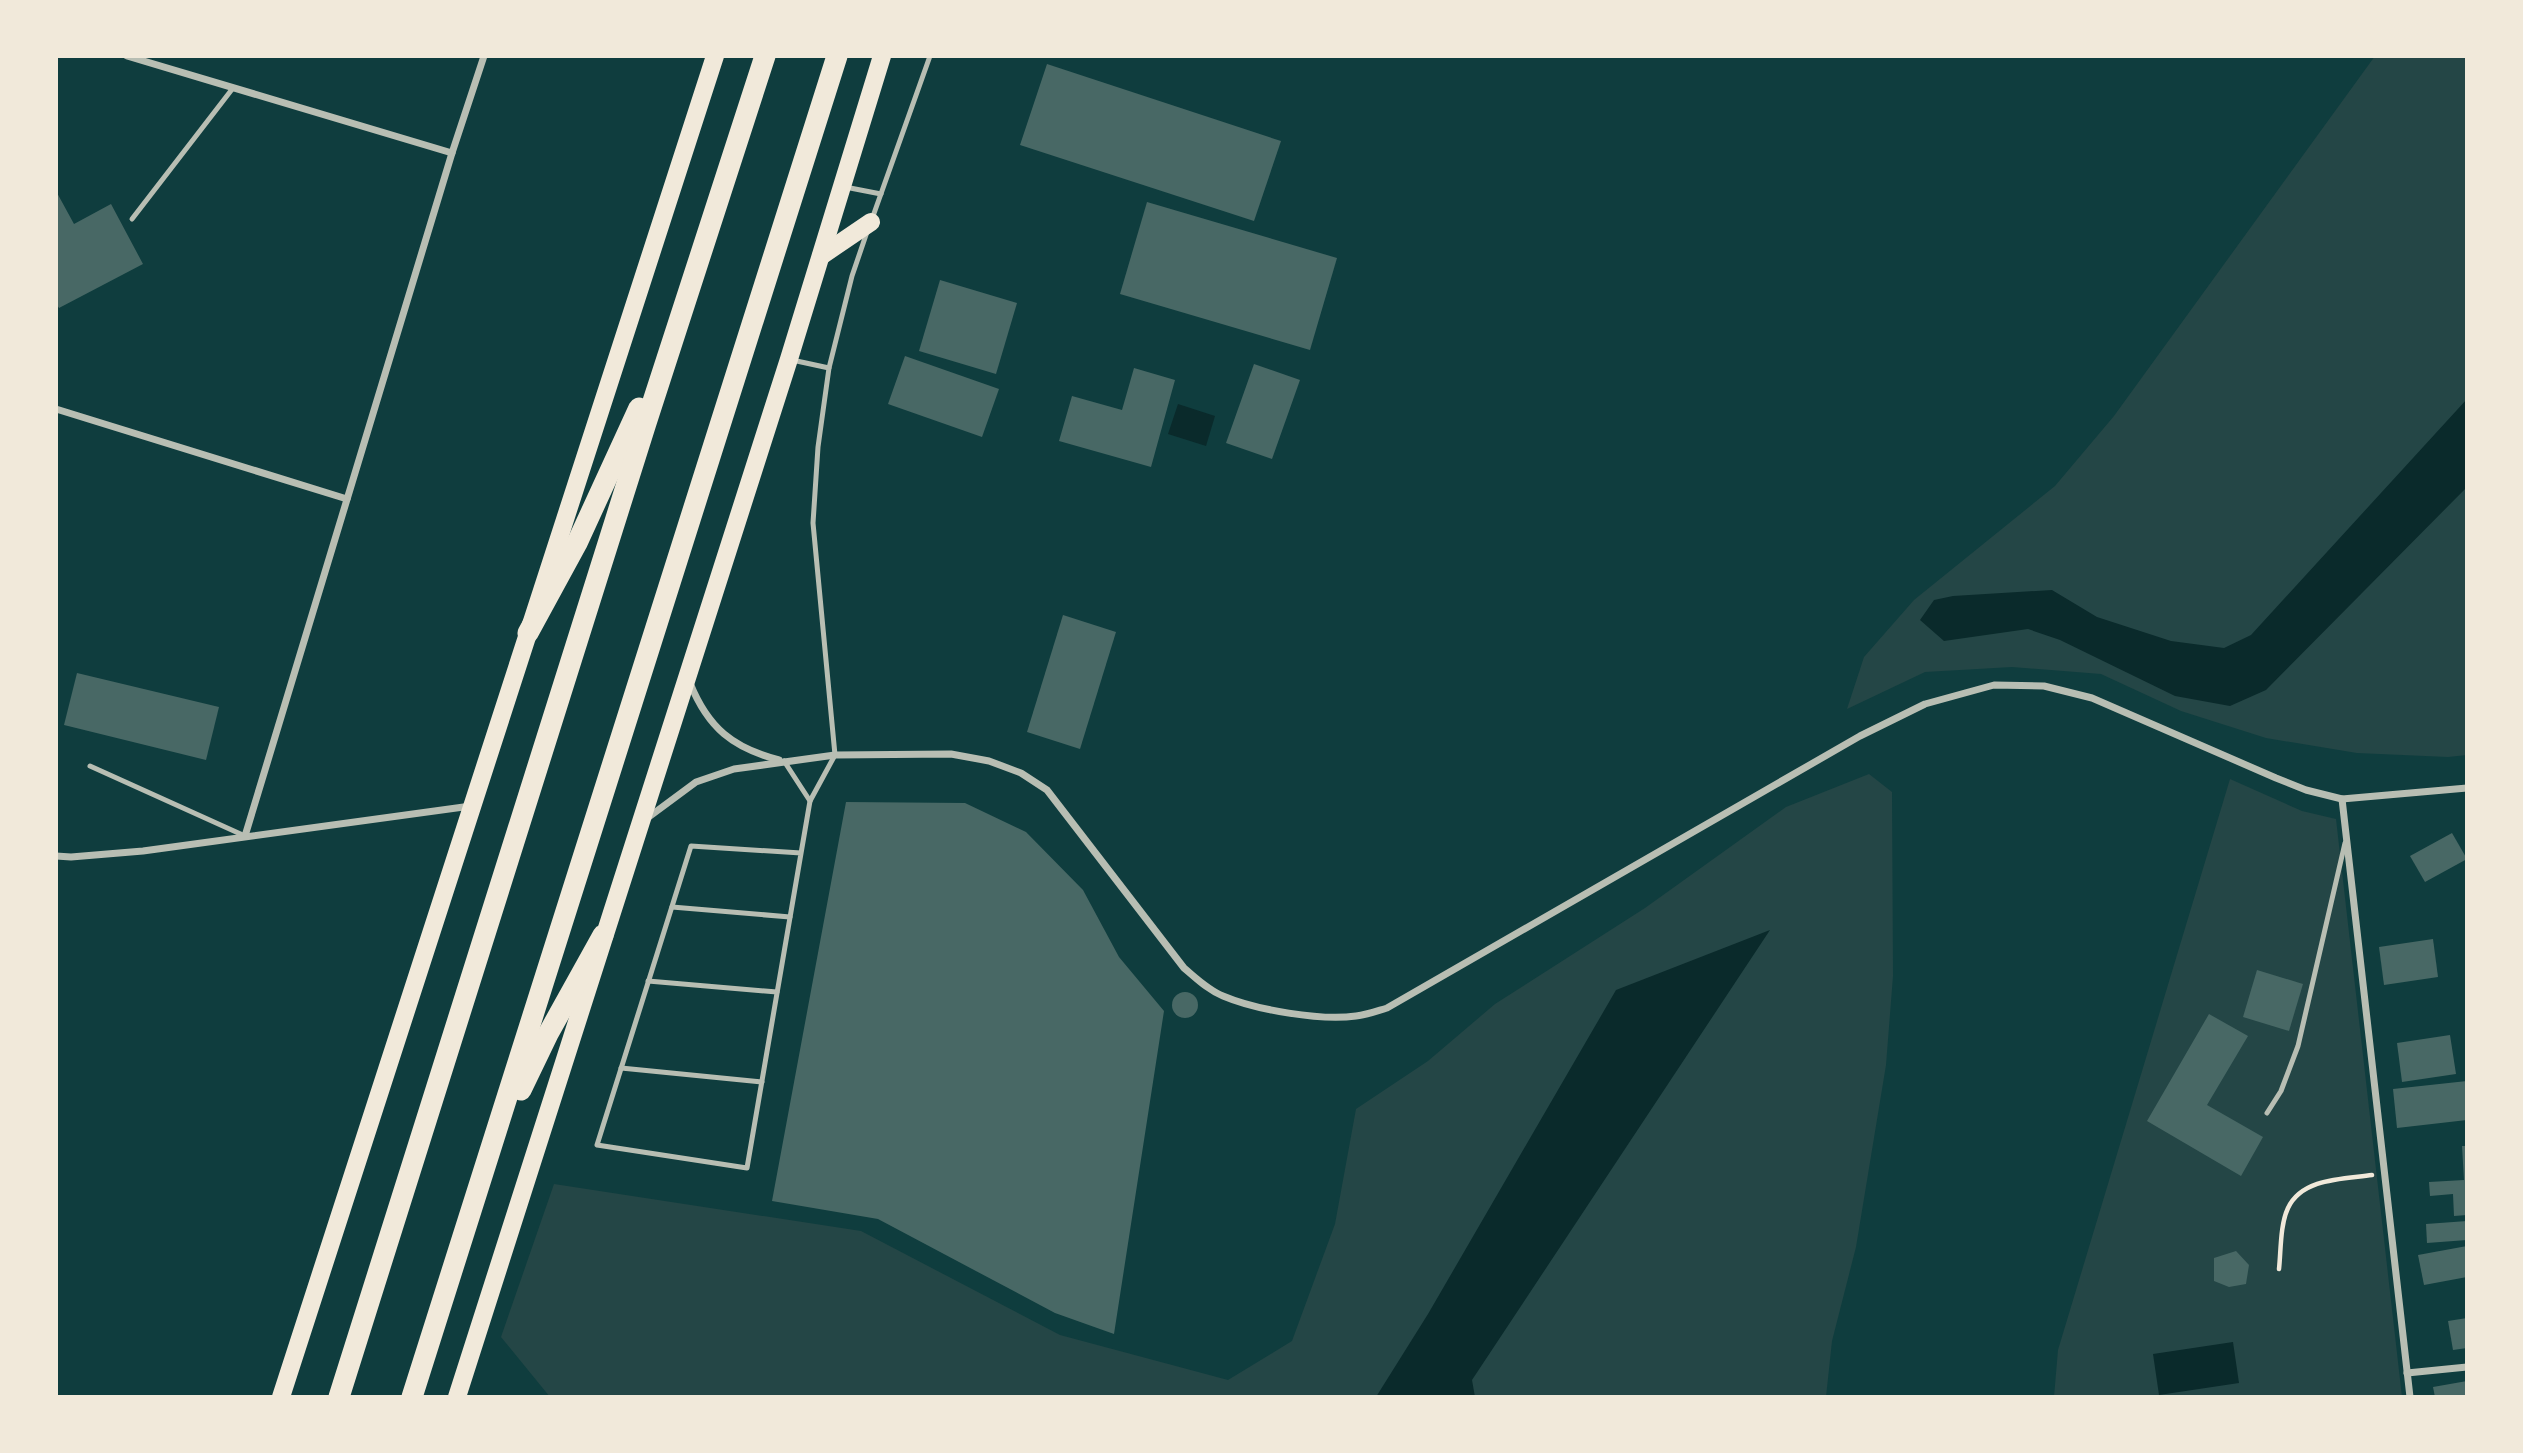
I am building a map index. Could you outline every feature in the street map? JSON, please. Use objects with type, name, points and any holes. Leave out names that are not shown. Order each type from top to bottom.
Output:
[{"type":"highway","points":[[339,1397],[765,56]]},
{"type":"highway","points":[[412,1397],[837,56]]},
{"type":"highway","points":[[528,633],[578,543],[689,290]]},
{"type":"highway","points":[[481,1181],[548,1034],[603,935]]},
{"type":"main road","points":[[281,1397],[715,56]]},
{"type":"main road","points":[[457,1397],[789,359],[882,56]]},
{"type":"main road","points":[[821,256],[871,222]]},
{"type":"street","points":[[127,56],[452,153]]},
{"type":"street","points":[[245,836],[452,153],[484,56]]},
{"type":"street","points":[[56,409],[347,499]]},
{"type":"street","points":[[686,675],[699,705],[714,725],[736,744],[754,754],[783,761]]},
{"type":"street","points":[[639,825],[696,782],[734,769],[835,755],[950,754],[989,761],[1021,773],[1047,790],[1184,968],[1200,982],[1222,995],[1249,1005],[1332,1017],[1357,1017],[1387,1008],[1860,736],[1925,704],[1994,685],[2044,686],[2092,698],[2276,778],[2306,790],[2342,799],[2467,788]]},
{"type":"street","points":[[2342,799],[2410,1397]]},
{"type":"street","points":[[56,856],[143,851],[472,806]]},
{"type":"street","points":[[2407,1373],[2467,1367]]},
{"type":"lane","points":[[801,853],[691,846],[597,1145],[747,1168],[810,801],[835,755],[813,523],[818,447],[829,368],[852,275],[930,56]]},
{"type":"lane","points":[[132,219],[233,88]]},
{"type":"lane","points":[[842,187],[881,194]]},
{"type":"lane","points":[[789,359],[829,368]]},
{"type":"lane","points":[[783,761],[810,801]]},
{"type":"lane","points":[[90,766],[245,836]]},
{"type":"lane","points":[[2267,1113],[2281,1091],[2298,1046],[2346,837]]},
{"type":"lane","points":[[672,907],[790,917]]},
{"type":"lane","points":[[648,981],[777,992]]},
{"type":"lane","points":[[621,1068],[762,1082]]},
{"type":"path","points":[[2279,1269],[2287,1209],[2296,1197],[2309,1186],[2324,1181],[2384,1173]]},
{"type":"shaded area","points":[[2375,56],[2467,56],[2467,755],[2448,757],[2357,753],[2266,738],[2181,711],[2101,674],[2012,667],[1925,672],[1847,709],[1864,657],[1914,600],[2055,486],[2114,416]]},
{"type":"shaded area","points":[[2467,399],[2467,487],[2266,690],[2230,706],[2175,696],[2060,640],[2028,629],[1944,641],[1920,620],[1934,600],[1953,596],[2052,590],[2097,617],[2171,641],[2224,648],[2251,635]]},
{"type":"shaded area","points":[[1178,404],[1215,416],[1206,446],[1168,434]]},
{"type":"shaded area","points":[[1869,774],[1892,792],[1893,976],[1886,1065],[1856,1247],[1832,1341],[1826,1397],[550,1397],[501,1337],[554,1184],[861,1231],[1060,1335],[1228,1380],[1292,1341],[1335,1224],[1356,1109],[1428,1061],[1495,1004],[1645,908],[1786,807]]},
{"type":"shaded area","points":[[2230,779],[2302,811],[2336,819],[2402,1397],[2054,1397],[2058,1350]]},
{"type":"shaded area","points":[[1770,930],[1472,1380],[1475,1397],[1376,1397],[1428,1314],[1616,990]]},
{"type":"shaded area","points":[[2233,1342],[2239,1383],[2159,1395],[2153,1354]]},
{"type":"building","points":[[1047,64],[1281,141],[1254,221],[1020,145]]},
{"type":"building","points":[[56,191],[74,224],[111,204],[143,264],[59,308],[56,303]]},
{"type":"building","points":[[1147,202],[1337,258],[1310,350],[1120,294]]},
{"type":"building","points":[[940,280],[1017,303],[996,374],[919,351]]},
{"type":"building","points":[[905,356],[999,389],[982,437],[888,404]]},
{"type":"building","points":[[1254,364],[1300,380],[1272,459],[1226,443]]},
{"type":"building","points":[[1134,368],[1175,380],[1151,467],[1059,441],[1072,396],[1122,410]]},
{"type":"building","points":[[1063,615],[1116,632],[1080,749],[1027,732]]},
{"type":"building","points":[[77,673],[219,707],[206,760],[64,725]]},
{"type":"building","points":[[846,802],[965,803],[1026,832],[1083,890],[1119,957],[1164,1011],[1114,1334],[1055,1313],[878,1219],[772,1201]]},
{"type":"building","points":[[2452,833],[2467,859],[2425,882],[2410,856]]},
{"type":"building","points":[[2433,939],[2438,977],[2384,985],[2379,947]]},
{"type":"building","points":[[2257,970],[2303,984],[2289,1031],[2243,1017]]},
{"type":"building","points":[[1185,992],[1194,996],[1198,1005],[1194,1014],[1185,1018],[1176,1014],[1172,1005],[1176,996]]},
{"type":"building","points":[[2209,1014],[2248,1036],[2207,1105],[2263,1137],[2241,1176],[2147,1121]]},
{"type":"building","points":[[2450,1035],[2456,1074],[2402,1082],[2397,1043]]},
{"type":"building","points":[[2467,1081],[2467,1120],[2397,1128],[2393,1089]]},
{"type":"building","points":[[2462,1146],[2467,1146],[2467,1215],[2454,1216],[2453,1194],[2430,1196],[2429,1182],[2464,1180]]},
{"type":"building","points":[[2467,1221],[2467,1240],[2427,1243],[2426,1224]]},
{"type":"building","points":[[2467,1246],[2467,1277],[2424,1285],[2418,1255]]},
{"type":"building","points":[[2236,1251],[2249,1265],[2246,1284],[2229,1287],[2214,1281],[2214,1258]]},
{"type":"building","points":[[2467,1318],[2467,1348],[2453,1350],[2448,1321]]},
{"type":"building","points":[[2467,1381],[2467,1397],[2435,1397],[2433,1387]]}]
